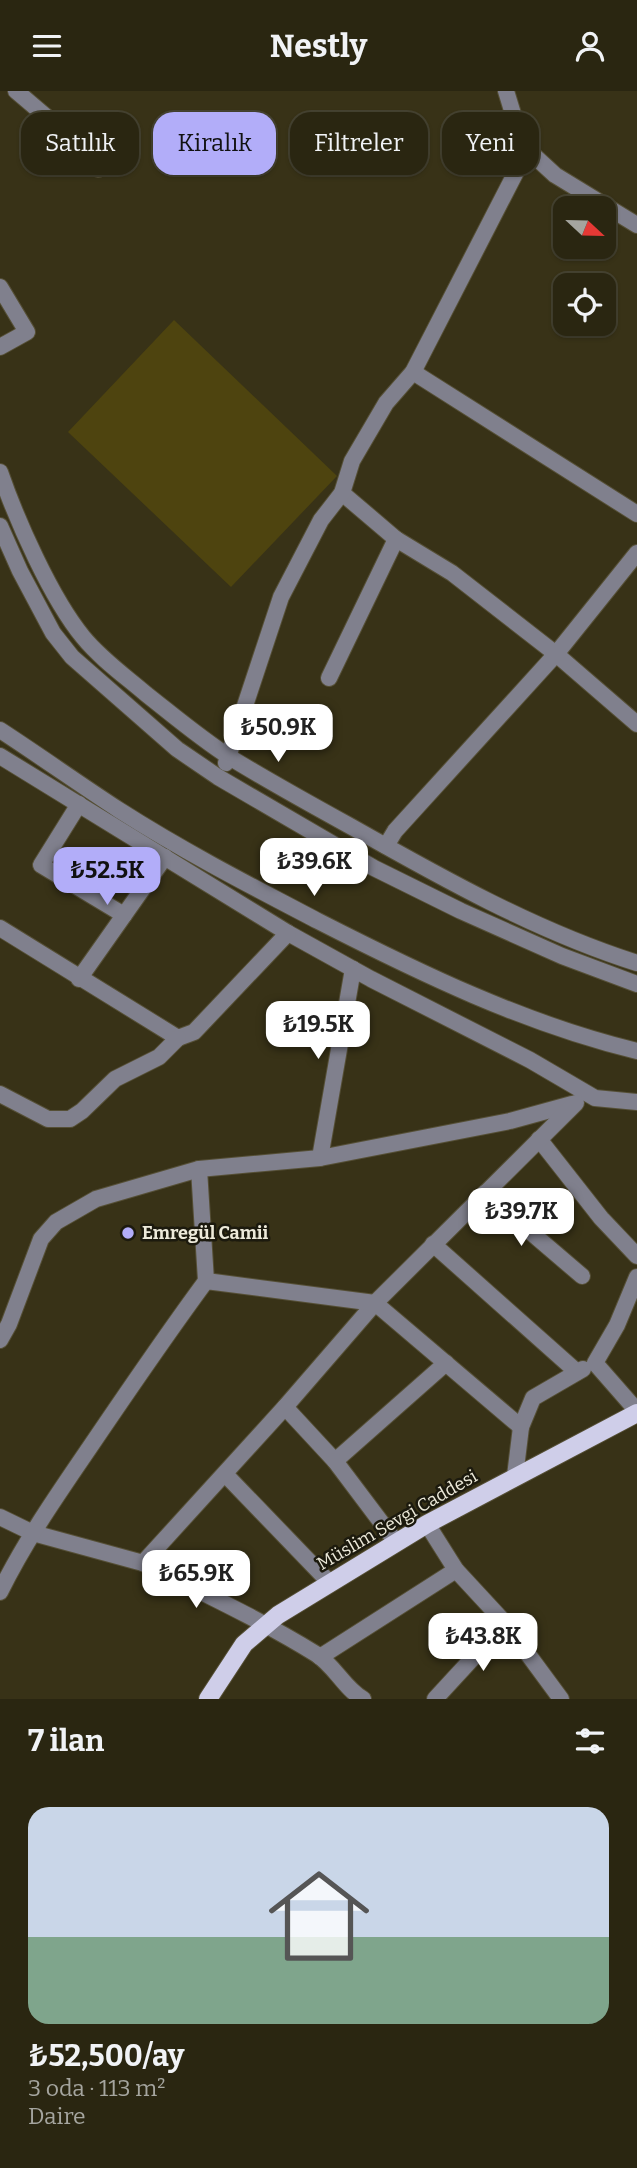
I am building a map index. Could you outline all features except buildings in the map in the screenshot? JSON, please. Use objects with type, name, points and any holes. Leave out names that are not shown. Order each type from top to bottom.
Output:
[{"type":"main road","name":"Müslim Sevgi Caddesi","points":[[208,1699],[238,1652],[265,1625],[427,1524],[637,1412]]},
{"type":"street","points":[[16,91],[41,112]]},
{"type":"street","points":[[506,91],[513,112]]},
{"type":"street","points":[[539,160],[555,175],[637,225]]},
{"type":"street","points":[[218,777],[230,757],[281,597],[321,520],[342,493],[352,461],[386,403],[413,372],[514,175]]},
{"type":"street","points":[[0,287],[27,332],[0,347]]},
{"type":"street","points":[[413,372],[637,514]]},
{"type":"street","points":[[0,472],[38,560],[67,615],[84,639],[110,664],[191,730],[230,757],[470,891],[553,930],[637,963]]},
{"type":"street","points":[[342,493],[396,539],[452,573],[556,654],[637,724]]},
{"type":"street","points":[[0,526],[53,633],[72,657],[177,749],[218,777],[386,874],[562,956],[637,983]]},
{"type":"street","points":[[329,678],[396,539]]},
{"type":"street","points":[[386,846],[395,831],[556,654],[637,554]]},
{"type":"street","points":[[0,730],[120,810],[211,865],[390,958],[506,1009],[602,1043],[637,1051]]},
{"type":"street","points":[[0,756],[288,933],[530,1060],[594,1098]]},
{"type":"street","points":[[79,804],[41,865],[124,915]]},
{"type":"street","points":[[79,979],[165,857]]},
{"type":"street","points":[[0,928],[178,1038]]},
{"type":"street","points":[[0,1094],[48,1119],[70,1119],[115,1079],[159,1057],[178,1038],[194,1032],[288,933]]},
{"type":"street","points":[[320,1159],[353,969]]},
{"type":"street","points":[[0,1340],[9,1324],[41,1239],[57,1222],[96,1199],[199,1169],[320,1159],[510,1121],[594,1098],[637,1102]]},
{"type":"street","points":[[144,1563],[375,1303],[576,1103]]},
{"type":"street","points":[[539,1139],[601,1218],[637,1256]]},
{"type":"street","points":[[0,1592],[33,1534],[156,1349],[206,1281],[199,1169]]},
{"type":"street","points":[[485,1193],[582,1276]]},
{"type":"street","points":[[433,1244],[577,1373]]},
{"type":"street","points":[[515,1476],[521,1427],[533,1398],[595,1363],[617,1325],[637,1277]]},
{"type":"street","points":[[206,1281],[375,1303],[521,1427]]},
{"type":"street","points":[[335,1461],[446,1363]]},
{"type":"street","points":[[595,1363],[637,1412]]},
{"type":"street","points":[[285,1407],[335,1461],[396,1542]]},
{"type":"street","points":[[225,1474],[330,1583]]},
{"type":"street","points":[[0,1517],[33,1534],[144,1563],[265,1625],[320,1657],[355,1697]]},
{"type":"street","points":[[427,1524],[457,1570],[505,1623],[561,1699]]},
{"type":"street","points":[[320,1657],[457,1570]]},
{"type":"street","points":[[435,1699],[505,1623]]},
{"type":"shaded area","points":[[174,320],[337,476],[231,587],[68,432]]},
{"type":"place","name":"Emregül Camii","points":[[128,1233]]}]
